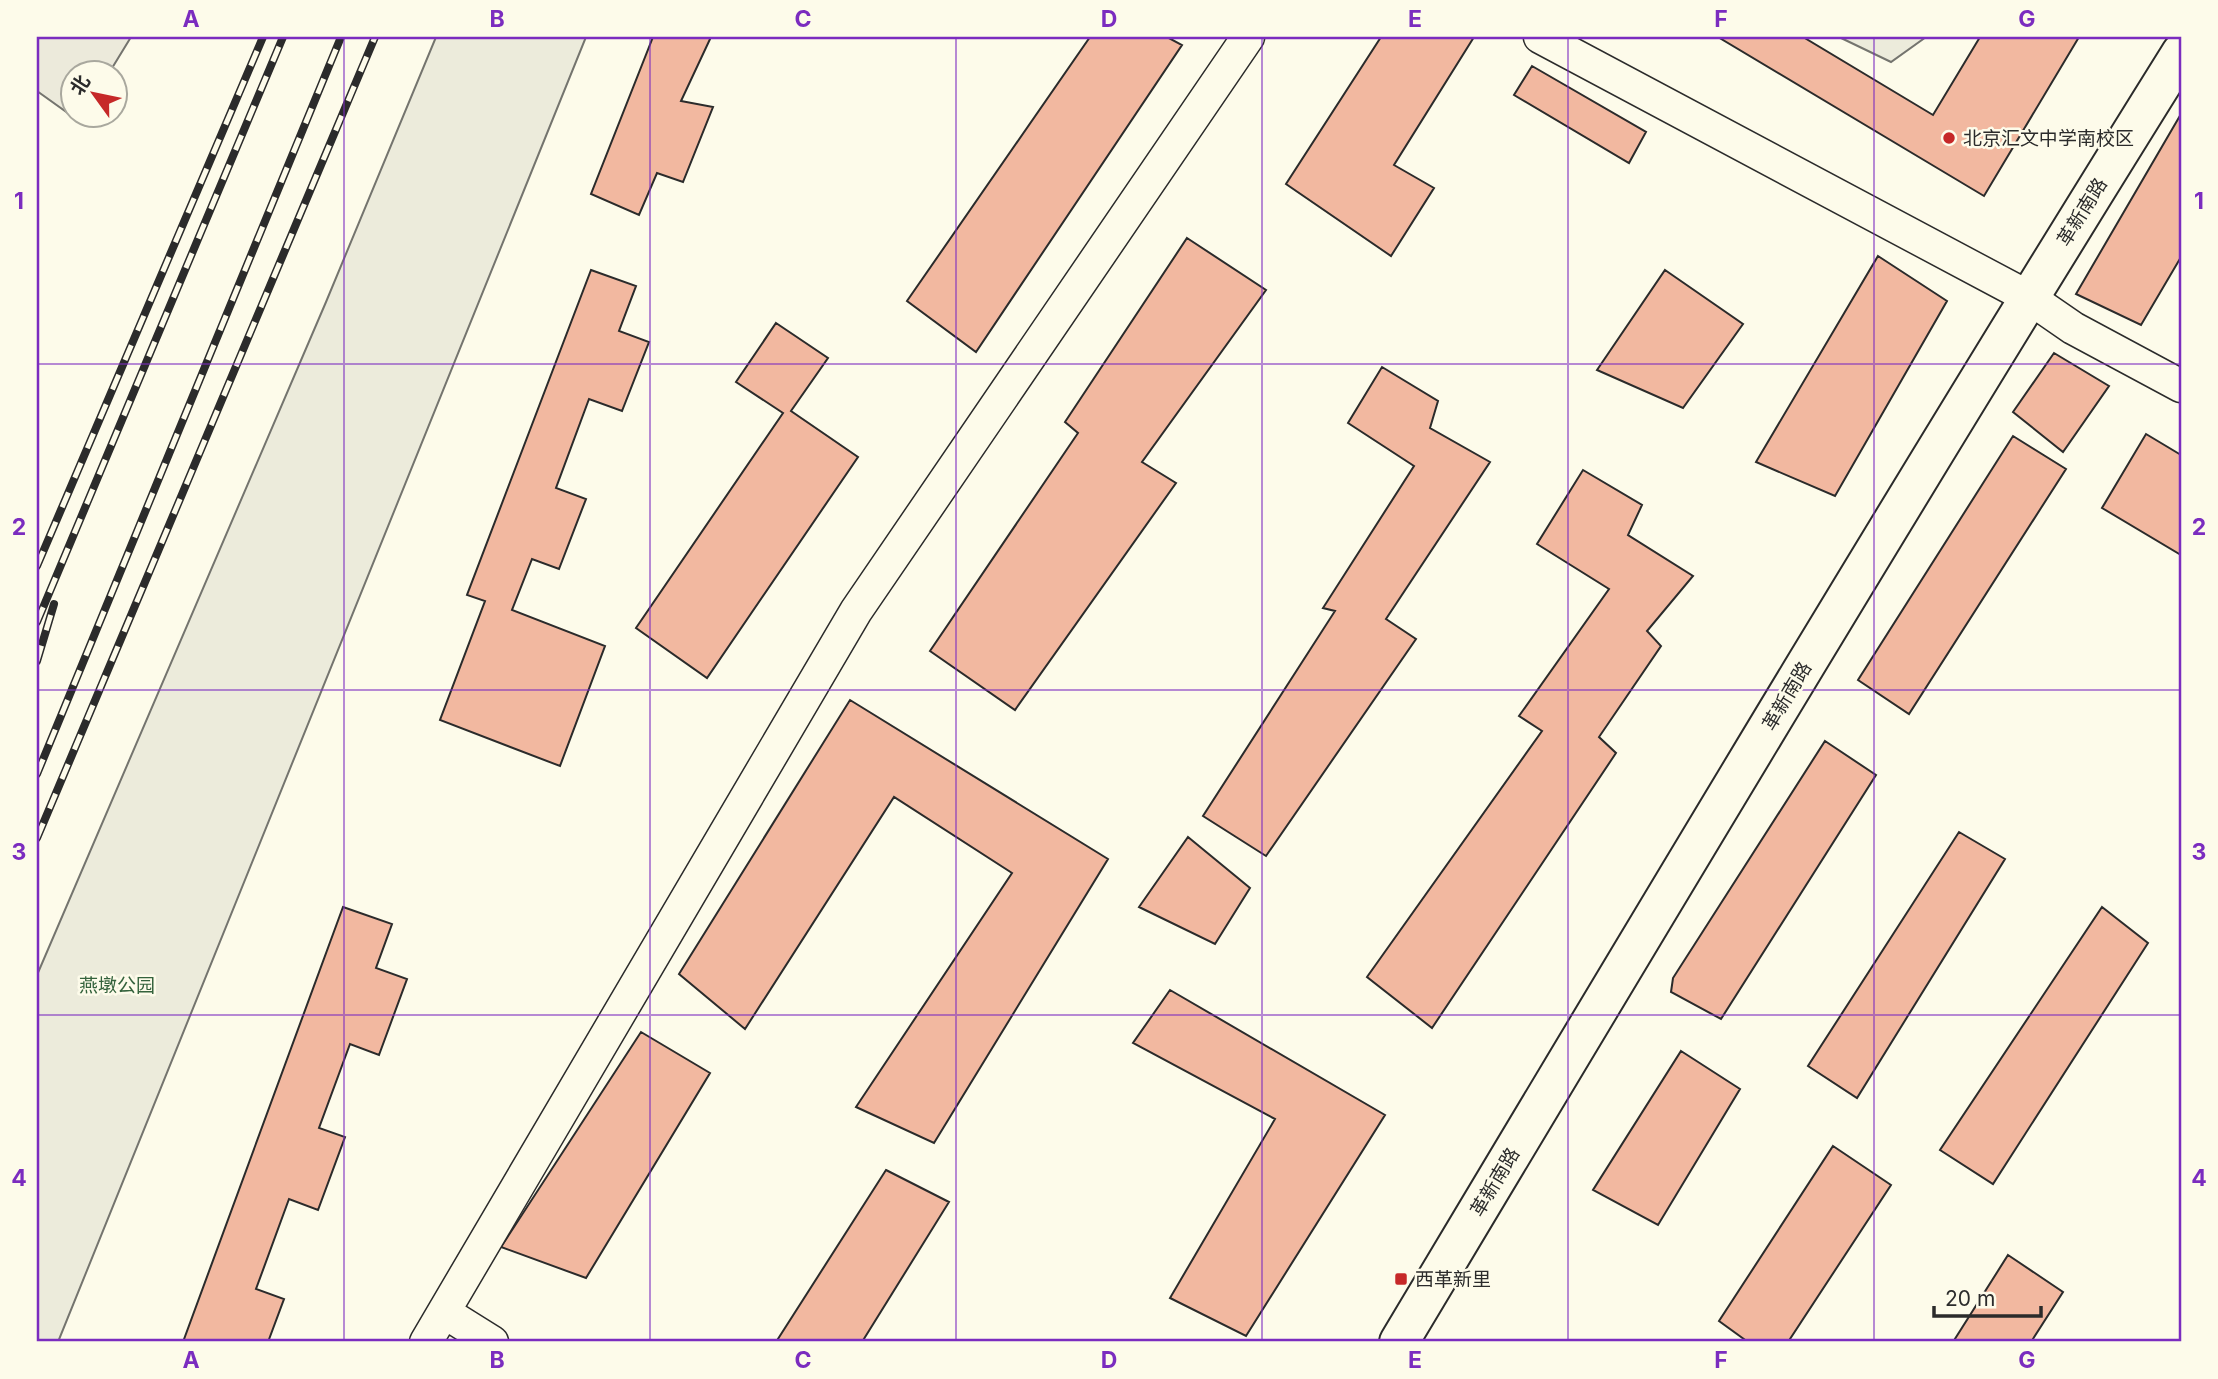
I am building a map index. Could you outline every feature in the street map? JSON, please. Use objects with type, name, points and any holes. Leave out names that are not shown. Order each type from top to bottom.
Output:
[{"type":"street","points":[[426,1342],[856,611],[1248,37]]},
{"type":"street","points":[[1540,37],[2028,297],[2073,328],[2181,386]]},
{"type":"street","name":"革新南路","points":[[1399,1342],[1627,959],[2028,297],[2181,53]]},
{"type":"street","points":[[444,1312],[492,1342]]},
{"type":"green space","name":"燕墩公园","points":[[436,37],[586,37],[58,1342],[37,1342],[37,975],[326,302]]},
{"type":"green space","points":[[1839,37],[1926,37],[1891,62]]},
{"type":"shaded area","points":[[37,37],[131,37],[117,60],[60,60],[60,107],[37,91]]},
{"type":"building","points":[[653,37],[711,37],[681,101],[713,107],[683,182],[657,173],[639,215],[591,194]]},
{"type":"building","points":[[1090,37],[1167,37],[1182,45],[976,352],[907,301]]},
{"type":"building","points":[[1381,37],[1474,37],[1394,165],[1434,188],[1391,256],[1286,184]]},
{"type":"building","points":[[1718,37],[1803,37],[1933,115],[1980,37],[2079,37],[1984,196]]},
{"type":"building","points":[[1532,66],[1646,132],[1629,163],[1514,95]]},
{"type":"building","points":[[2181,114],[2181,257],[2141,325],[2076,294]]},
{"type":"building","points":[[1187,238],[1266,290],[1142,462],[1176,483],[1015,710],[930,651],[1078,433],[1065,422]]},
{"type":"building","points":[[1878,256],[1947,301],[1835,496],[1756,462]]},
{"type":"building","points":[[591,270],[636,286],[619,331],[649,342],[622,411],[589,399],[556,488],[586,499],[559,569],[532,559],[512,610],[605,646],[560,766],[440,720],[485,601],[467,595]]},
{"type":"building","points":[[1665,270],[1743,324],[1683,408],[1597,370]]},
{"type":"building","points":[[776,323],[828,358],[791,411],[858,457],[707,678],[636,628],[783,413],[736,382]]},
{"type":"building","points":[[2054,353],[2109,386],[2063,452],[2013,412]]},
{"type":"building","points":[[1382,367],[1438,401],[1430,428],[1490,462],[1386,619],[1416,639],[1266,856],[1203,816],[1335,611],[1323,608],[1414,466],[1348,423]]},
{"type":"building","points":[[2146,434],[2181,455],[2181,555],[2102,508]]},
{"type":"building","points":[[2013,436],[2066,469],[1909,714],[1858,680]]},
{"type":"building","points":[[1583,470],[1642,505],[1628,535],[1693,576],[1647,631],[1661,646],[1599,737],[1616,753],[1432,1028],[1367,977],[1542,731],[1519,716],[1609,589],[1537,544]]},
{"type":"building","points":[[850,700],[1108,859],[934,1143],[856,1107],[1012,873],[894,797],[745,1029],[679,974]]},
{"type":"building","points":[[1825,741],[1876,775],[1721,1019],[1671,992],[1673,978]]},
{"type":"building","points":[[1959,832],[2005,859],[1857,1098],[1808,1066]]},
{"type":"building","points":[[1188,837],[1250,888],[1215,944],[1139,907]]},
{"type":"building","points":[[343,907],[392,924],[376,968],[407,979],[379,1055],[350,1044],[319,1128],[345,1137],[318,1210],[289,1199],[256,1289],[284,1299],[268,1342],[183,1342]]},
{"type":"building","points":[[2102,907],[2148,943],[1993,1184],[1940,1150]]},
{"type":"building","points":[[1170,990],[1385,1115],[1246,1336],[1170,1298],[1275,1119],[1133,1043]]},
{"type":"building","points":[[641,1032],[710,1073],[586,1278],[501,1247]]},
{"type":"building","points":[[1681,1051],[1740,1089],[1658,1225],[1593,1190]]},
{"type":"building","points":[[1833,1146],[1891,1185],[1788,1342],[1748,1342],[1719,1321]]},
{"type":"building","points":[[886,1170],[949,1202],[862,1342],[776,1342]]},
{"type":"building","points":[[2008,1255],[2063,1292],[2031,1342],[1953,1342]]},
{"type":"railway","points":[[37,566],[263,37]]},
{"type":"railway","points":[[37,622],[283,37]]},
{"type":"railway","points":[[37,774],[341,37]]},
{"type":"railway","points":[[37,838],[375,37]]},
{"type":"railway","points":[[37,661],[54,604]]},
{"type":"place","name":"北京汇文中学南校区","points":[[1949,138]]},
{"type":"place","name":"西革新里","points":[[1401,1279]]}]
